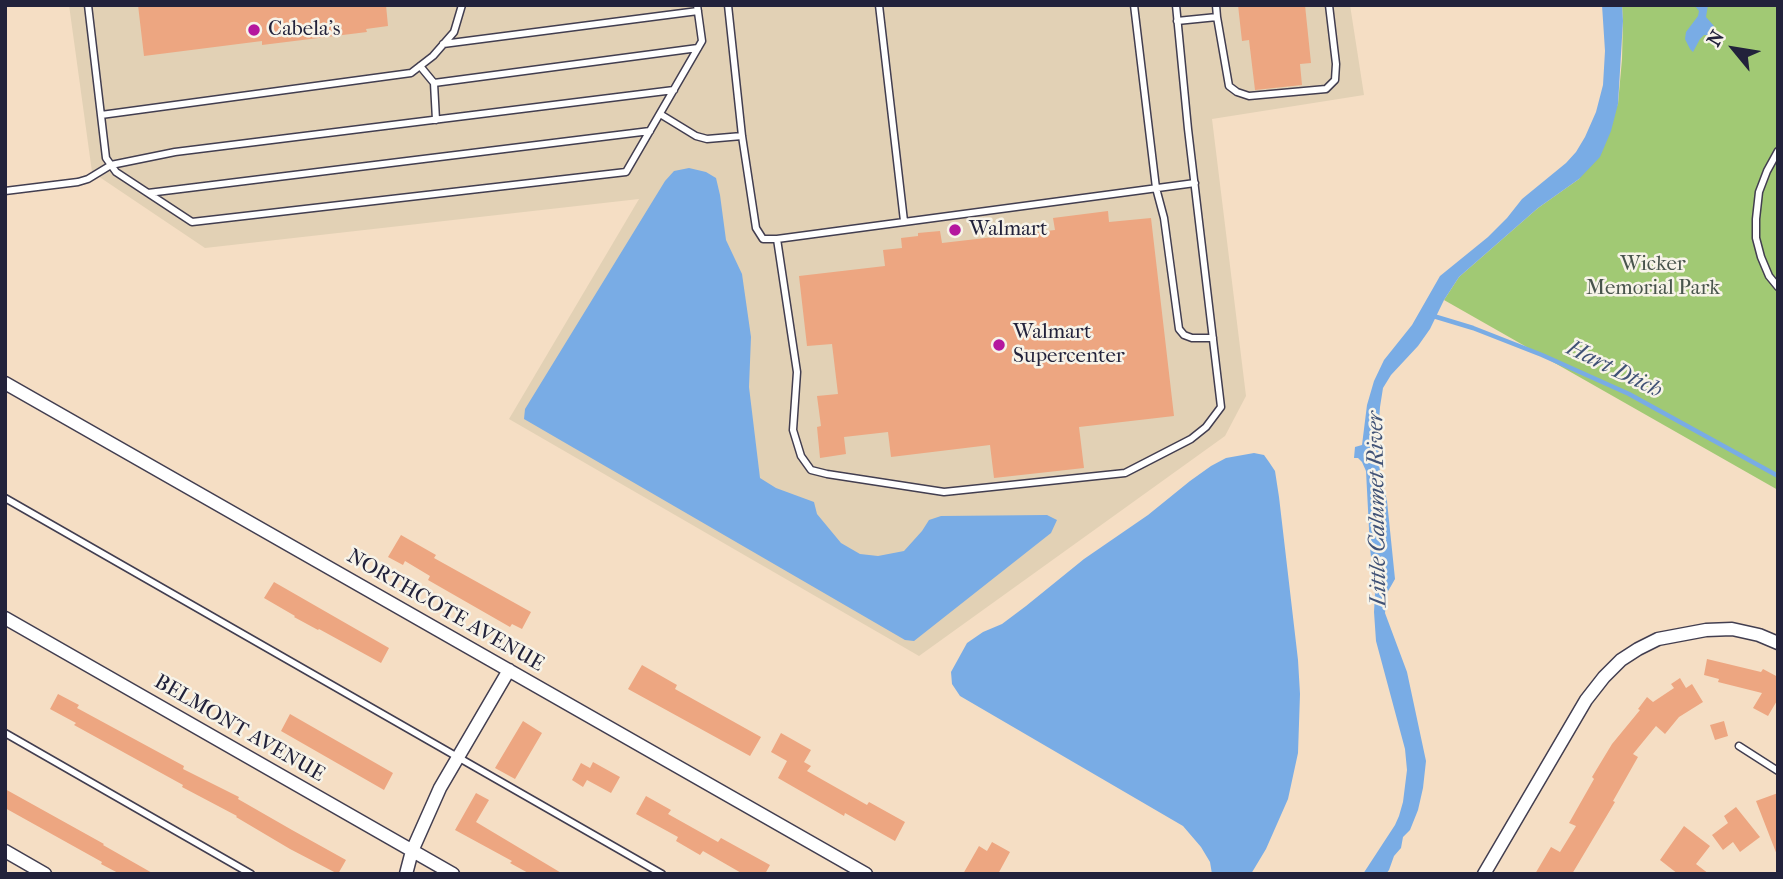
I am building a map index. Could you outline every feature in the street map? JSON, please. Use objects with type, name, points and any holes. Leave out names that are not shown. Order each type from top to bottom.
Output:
[{"type":"street","name":"NORTHCOTE AVENUE","points":[[5,383],[866,874]]},
{"type":"street","name":"BELMONT AVENUE","points":[[5,618],[453,874]]},
{"type":"street","points":[[1484,874],[1586,700],[1621,660],[1658,639],[1706,630],[1732,629],[1759,635],[1778,643]]},
{"type":"street","points":[[406,874],[412,850],[440,788],[509,670]]},
{"type":"street","points":[[5,851],[45,874]]},
{"type":"lane","points":[[88,5],[106,158],[116,172],[192,222],[626,172],[702,41],[698,8],[443,44]]},
{"type":"lane","points":[[101,115],[411,73],[433,56],[454,32],[462,5]]},
{"type":"lane","points":[[728,5],[742,136],[756,228],[763,239],[1195,183]]},
{"type":"lane","points":[[879,5],[904,221]]},
{"type":"lane","points":[[1134,5],[1156,188],[1164,218],[1179,329],[1192,338],[1213,338]]},
{"type":"lane","points":[[777,239],[797,372],[793,430],[801,456],[811,470],[944,492],[1125,473],[1191,439],[1206,427],[1221,407],[1175,5]]},
{"type":"lane","points":[[1216,5],[1229,86],[1249,96],[1326,89],[1335,80],[1336,64],[1329,5]]},
{"type":"lane","points":[[1177,21],[1217,17]]},
{"type":"lane","points":[[434,83],[698,48]]},
{"type":"lane","points":[[420,66],[434,83],[436,120]]},
{"type":"lane","points":[[5,191],[88,179],[111,165],[175,152],[674,90]]},
{"type":"lane","points":[[660,114],[696,136],[707,139],[742,136]]},
{"type":"lane","points":[[149,194],[650,131]]},
{"type":"lane","points":[[1778,151],[1766,171],[1759,192],[1756,238],[1769,276],[1778,287]]},
{"type":"lane","points":[[5,498],[662,874]]},
{"type":"lane","points":[[5,733],[251,874]]},
{"type":"lane","points":[[1739,746],[1778,771]]},
{"type":"shaded area","points":[[69,5],[1350,5],[1364,95],[1212,119],[1246,396],[1225,436],[919,656],[509,419],[639,199],[205,248],[92,172]]},
{"type":"green space","name":"Wicker Memorial Park","points":[[1622,5],[1778,5],[1778,490],[1444,300],[1459,277],[1538,208],[1579,179],[1618,104],[1622,59]]},
{"type":"water","name":"Little Calumet River","points":[[1602,5],[1622,5],[1623,21],[1618,104],[1600,157],[1579,179],[1538,208],[1459,277],[1430,329],[1383,388],[1378,434],[1379,466],[1387,501],[1395,579],[1387,593],[1385,613],[1407,672],[1426,761],[1418,810],[1389,870],[1386,874],[1363,874],[1399,816],[1407,770],[1405,749],[1376,641],[1366,471],[1362,462],[1354,458],[1355,447],[1362,445],[1367,405],[1384,360],[1412,325],[1440,276],[1488,237],[1522,199],[1566,163],[1585,137],[1596,112],[1603,85],[1605,51]]},
{"type":"water","points":[[1694,5],[1708,5],[1706,17],[1714,26],[1710,35],[1704,35],[1700,39],[1693,52],[1685,39],[1686,32],[1698,16],[1699,11]]},
{"type":"water","points":[[689,168],[706,172],[716,178],[726,240],[742,274],[751,337],[749,387],[760,478],[776,488],[814,502],[817,514],[841,543],[860,554],[878,556],[904,551],[929,520],[941,516],[1047,515],[1057,520],[1051,533],[914,641],[905,640],[524,419],[525,409],[665,181],[674,171]]},
{"type":"water","points":[[1254,453],[1264,455],[1275,471],[1279,497],[1298,660],[1298,753],[1288,799],[1266,849],[1251,874],[1212,874],[1210,862],[1201,847],[1183,826],[960,696],[952,684],[951,672],[967,643],[1002,624],[1190,481],[1226,458]]},
{"type":"building","name":"Cabela's","points":[[138,5],[386,5],[388,26],[366,29],[367,32],[262,45],[262,41],[144,56]]},
{"type":"building","points":[[1238,5],[1305,5],[1311,63],[1300,64],[1302,85],[1255,90],[1249,40],[1242,41]]},
{"type":"building","name":"Walmart Supercenter","points":[[1108,211],[1109,222],[1151,218],[1174,416],[1079,427],[1084,468],[994,478],[990,445],[891,457],[888,432],[844,437],[846,454],[820,458],[817,427],[821,426],[817,396],[838,394],[832,344],[807,346],[799,276],[885,266],[883,250],[902,248],[901,238],[918,236],[918,233],[940,231],[942,243],[1055,230],[1053,218]]},
{"type":"building","points":[[401,535],[436,555],[434,558],[531,612],[522,629],[512,624],[510,627],[428,580],[430,576],[405,561],[403,565],[388,557]]},
{"type":"building","points":[[274,582],[389,648],[381,663],[264,598]]},
{"type":"building","points":[[1707,659],[1761,672],[1763,669],[1778,677],[1778,699],[1768,716],[1753,708],[1762,693],[1718,682],[1719,679],[1704,675]]},
{"type":"building","points":[[642,665],[677,685],[675,689],[761,737],[750,756],[628,689]]},
{"type":"building","points":[[1680,678],[1686,688],[1692,684],[1703,702],[1679,717],[1665,734],[1656,726],[1633,754],[1638,757],[1572,874],[1535,874],[1551,847],[1560,852],[1576,826],[1569,823],[1612,744],[1640,710],[1638,709],[1647,697],[1653,702],[1674,688],[1671,684]]},
{"type":"building","points":[[58,694],[79,705],[77,708],[184,766],[183,769],[239,797],[238,799],[346,860],[338,874],[74,725],[76,723],[50,709]]},
{"type":"building","points":[[290,714],[393,773],[384,790],[281,731]]},
{"type":"building","points":[[523,721],[542,733],[515,779],[495,768]]},
{"type":"building","points":[[1724,721],[1728,736],[1715,740],[1710,725]]},
{"type":"building","points":[[781,733],[811,750],[804,762],[811,766],[807,771],[867,805],[869,802],[905,822],[895,841],[845,813],[844,816],[778,778],[787,761],[771,752]]},
{"type":"building","points":[[593,762],[620,777],[611,793],[587,780],[583,787],[572,780],[581,763],[590,768]]},
{"type":"building","points":[[5,789],[154,874],[120,874],[101,864],[102,862],[5,808]]},
{"type":"building","points":[[476,793],[489,800],[476,822],[563,874],[530,874],[510,863],[512,861],[455,830]]},
{"type":"building","points":[[1778,793],[1778,855],[1777,855],[1756,801]]},
{"type":"building","points":[[646,796],[671,810],[668,814],[718,842],[721,838],[770,865],[765,874],[743,874],[703,851],[700,855],[676,841],[678,837],[636,814]]},
{"type":"building","points":[[1736,807],[1760,837],[1740,852],[1733,842],[1723,850],[1712,835],[1728,823],[1724,816]]},
{"type":"building","points":[[1684,826],[1710,846],[1696,864],[1709,874],[1678,874],[1660,860]]},
{"type":"building","points":[[992,842],[1010,852],[998,874],[963,874],[979,846],[987,851]]},
{"type":"waterway","name":"Hart Dtich","points":[[1430,315],[1473,328],[1542,355],[1629,394],[1778,476]]},
{"type":"place","name":"Cabela's","points":[[254,30]]},
{"type":"place","name":"Walmart","points":[[955,230]]},
{"type":"place","name":"Walmart Supercenter","points":[[999,345]]}]
